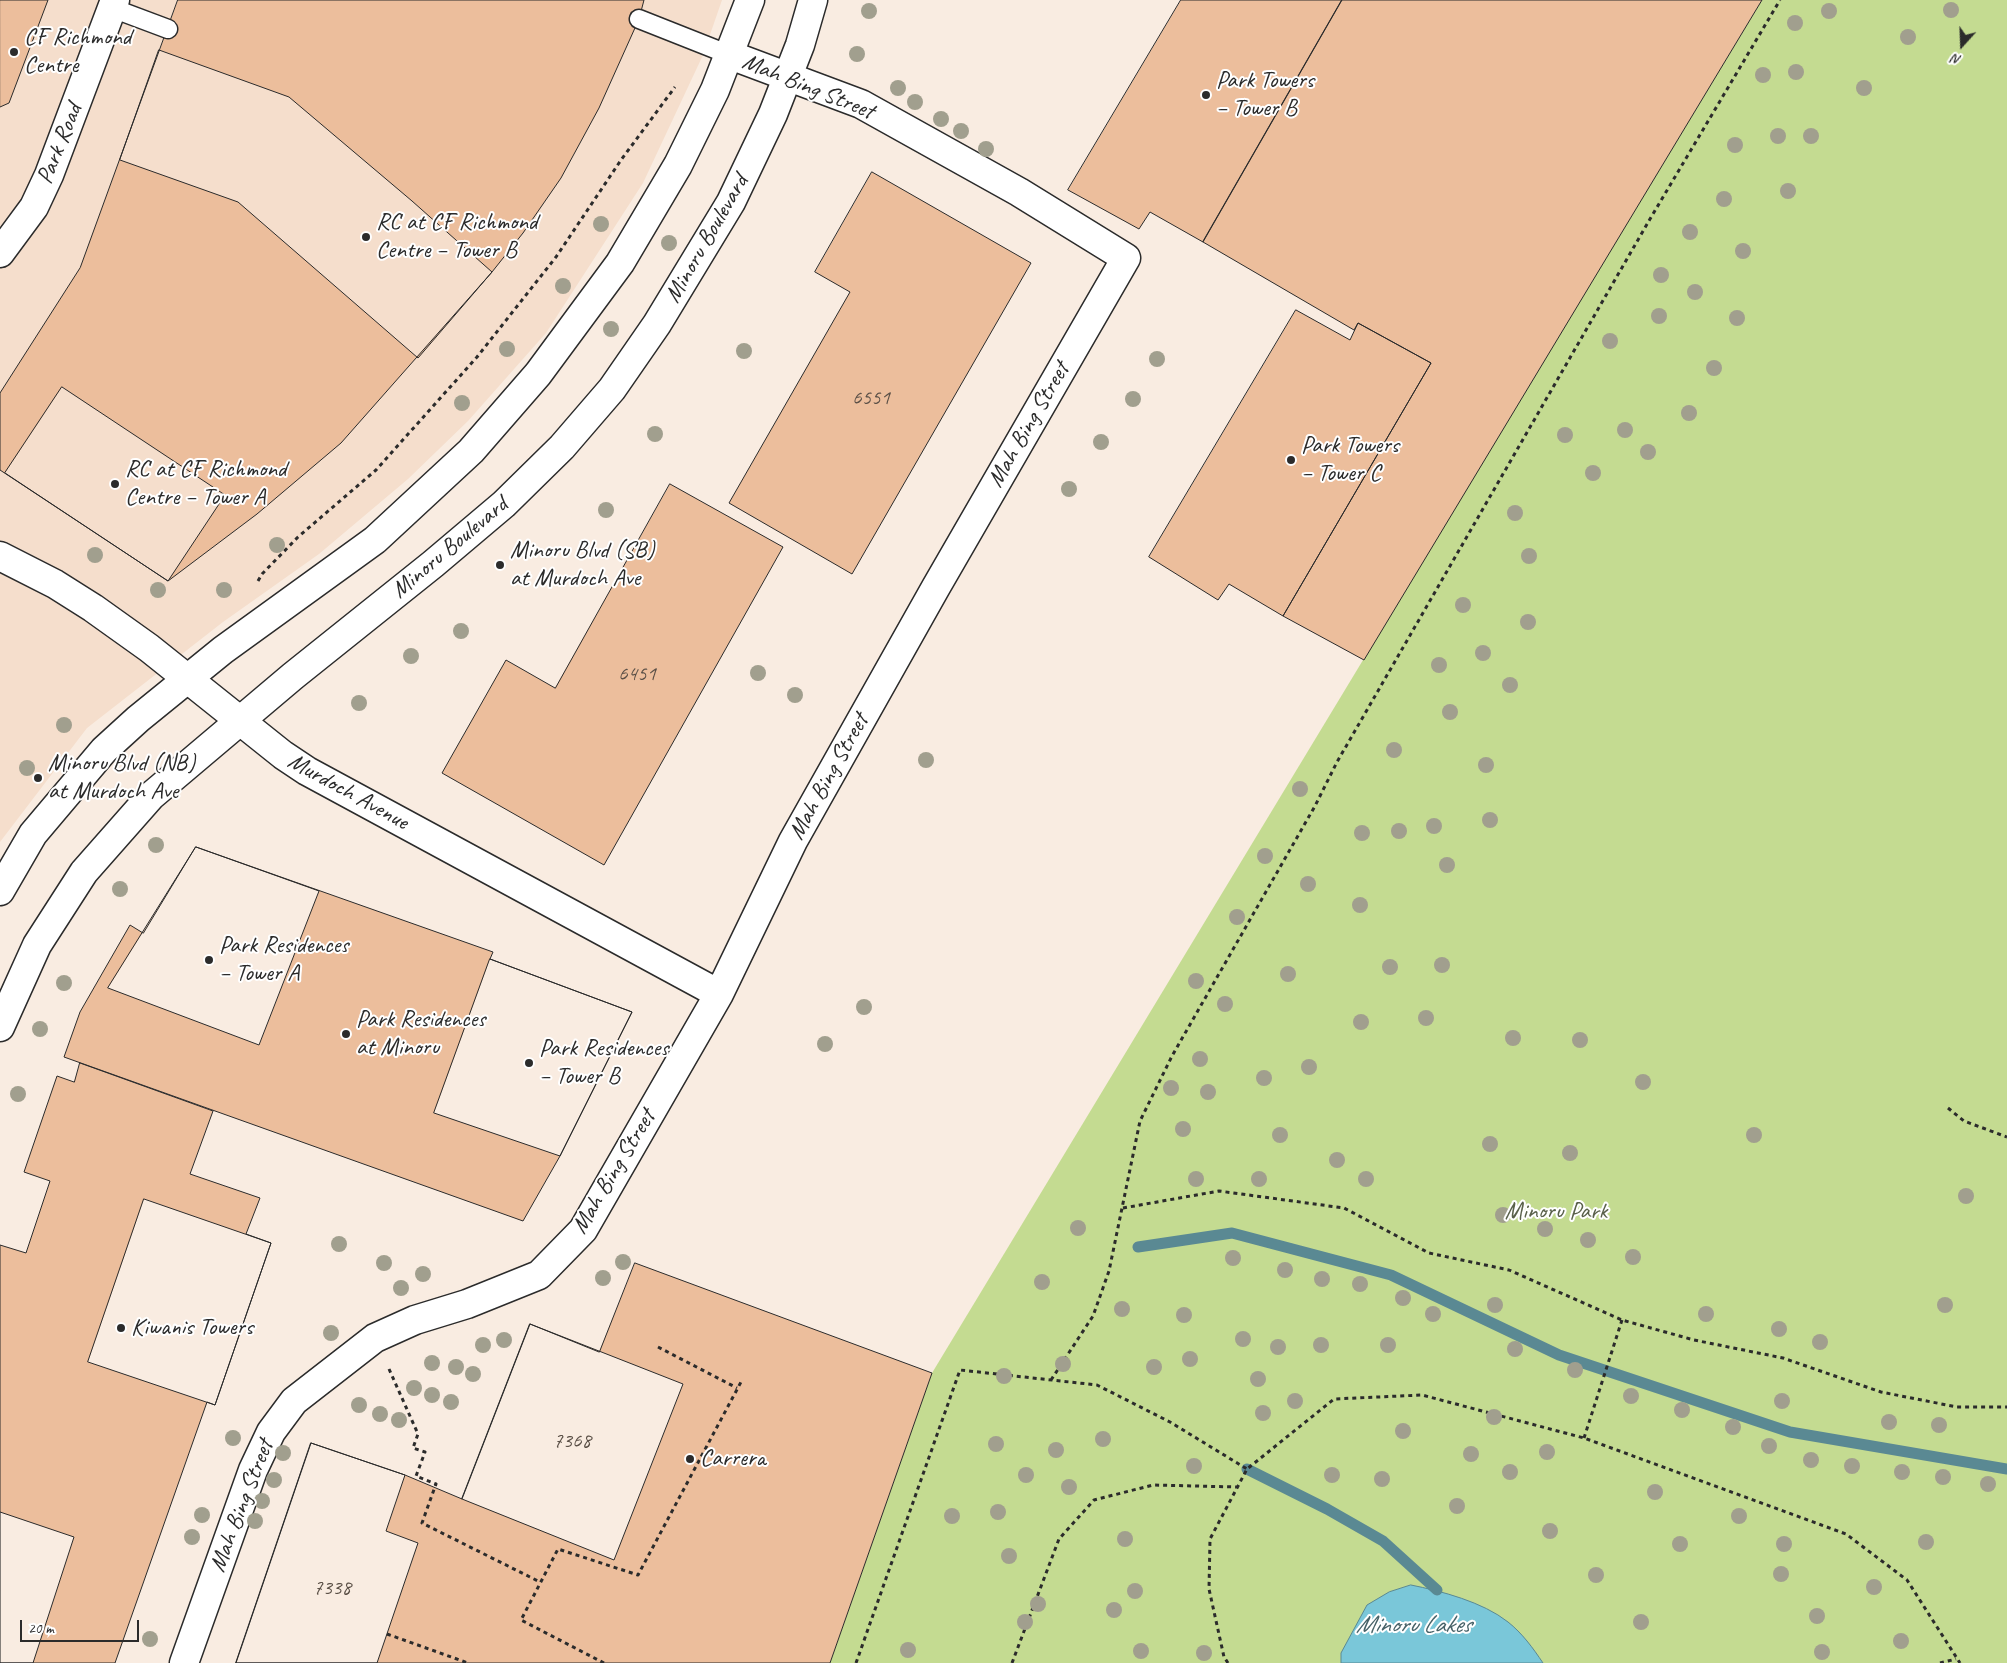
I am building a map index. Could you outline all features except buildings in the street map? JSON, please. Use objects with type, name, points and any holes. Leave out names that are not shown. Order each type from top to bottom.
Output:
[{"type":"street","points":[[0,892],[33,834],[104,750],[187,678],[375,540],[471,450],[538,374],[620,263],[678,165],[715,90],[750,0]]},
{"type":"street","name":"Minoru Boulevard","points":[[0,1027],[37,945],[84,872],[151,796],[293,676],[433,564],[504,504],[562,448],[606,396],[657,324],[731,202],[773,114],[800,45],[814,0]]},
{"type":"street","name":"Park Road","points":[[0,253],[34,207],[49,174],[114,4]]},
{"type":"street","name":"Mah Bing Street","points":[[184,1663],[253,1470],[271,1432],[294,1401],[374,1338],[414,1320],[467,1304],[539,1275],[583,1230],[719,994],[793,841],[931,596],[1126,258],[1019,192],[861,104],[730,55]]},
{"type":"street","name":"Murdoch Avenue","points":[[0,556],[55,584],[93,608],[187,678],[282,755],[308,772],[719,994]]},
{"type":"lane","points":[[114,4],[168,29]]},
{"type":"lane","name":"Mah Bing Street","points":[[639,19],[730,55]]},
{"type":"path","points":[[1051,1380],[1093,1316],[1110,1271],[1140,1121],[1172,1056],[1315,806],[1357,728],[1650,219],[1780,0]]},
{"type":"path","points":[[250,630],[251,595],[262,574],[298,537],[376,470],[476,358],[556,257],[643,129],[683,77],[698,42]]},
{"type":"path","points":[[1948,1108],[1964,1121],[2007,1137]]},
{"type":"path","points":[[1123,1208],[1218,1191],[1344,1208],[1430,1253],[1509,1270],[1622,1320],[1694,1340],[1783,1358],[1881,1392],[1957,1407],[2007,1407]]},
{"type":"path","points":[[1584,1438],[1622,1320]]},
{"type":"path","points":[[374,1338],[418,1434],[414,1448],[425,1452],[416,1476],[436,1484],[422,1523],[540,1582]]},
{"type":"path","points":[[658,1347],[738,1388]]},
{"type":"path","points":[[856,1663],[960,1370],[1097,1385],[1170,1422],[1247,1469]]},
{"type":"path","points":[[604,1663],[521,1620],[558,1549],[638,1575],[741,1382]]},
{"type":"path","points":[[1228,1663],[1224,1657],[1209,1589],[1210,1539],[1247,1469],[1334,1399],[1422,1395],[1584,1438],[1846,1534],[1906,1580],[1957,1662],[1940,1663]]},
{"type":"path","points":[[1012,1663],[1059,1539],[1094,1500],[1153,1485],[1237,1487]]},
{"type":"path","points":[[387,1634],[468,1663]]},
{"type":"shaded area","name":"CF Richmond Centre","points":[[0,0],[722,0],[703,55],[643,183],[546,333],[468,421],[408,479],[319,554],[223,622],[87,728],[0,842]]},
{"type":"green space","name":"Minoru Park","points":[[1762,0],[2007,0],[2007,1663],[830,1663],[932,1373]]},
{"type":"water","name":"Minoru Lakes","points":[[1411,1585],[1461,1598],[1498,1615],[1523,1636],[1543,1663],[1341,1663],[1341,1653],[1367,1605],[1389,1592]]},
{"type":"waterway","points":[[1138,1247],[1232,1233],[1391,1275],[1559,1355],[1790,1432],[2007,1469]]},
{"type":"waterway","points":[[1247,1469],[1327,1509],[1383,1541],[1437,1590]]},
{"type":"place","name":"CF Richmond Centre","points":[[14,52]]},
{"type":"place","name":"Park Towers – Tower B","points":[[1206,95]]},
{"type":"place","name":"RC at CF Richmond Centre – Tower B","points":[[366,237]]},
{"type":"place","name":"Park Towers – Tower C","points":[[1291,460]]},
{"type":"place","name":"RC at CF Richmond Centre – Tower A","points":[[115,484]]},
{"type":"place","name":"Minoru Blvd (SB) at Murdoch Ave","points":[[500,565]]},
{"type":"place","name":"Minoru Blvd (NB) at Murdoch Ave","points":[[38,778]]},
{"type":"place","name":"Park Residences – Tower A","points":[[209,960]]},
{"type":"place","name":"Park Residences at Minoru","points":[[346,1034]]},
{"type":"place","name":"Park Residences – Tower B","points":[[529,1063]]},
{"type":"place","name":"Kiwanis Towers","points":[[121,1328]]},
{"type":"place","name":"Carrera","points":[[690,1459]]}]
